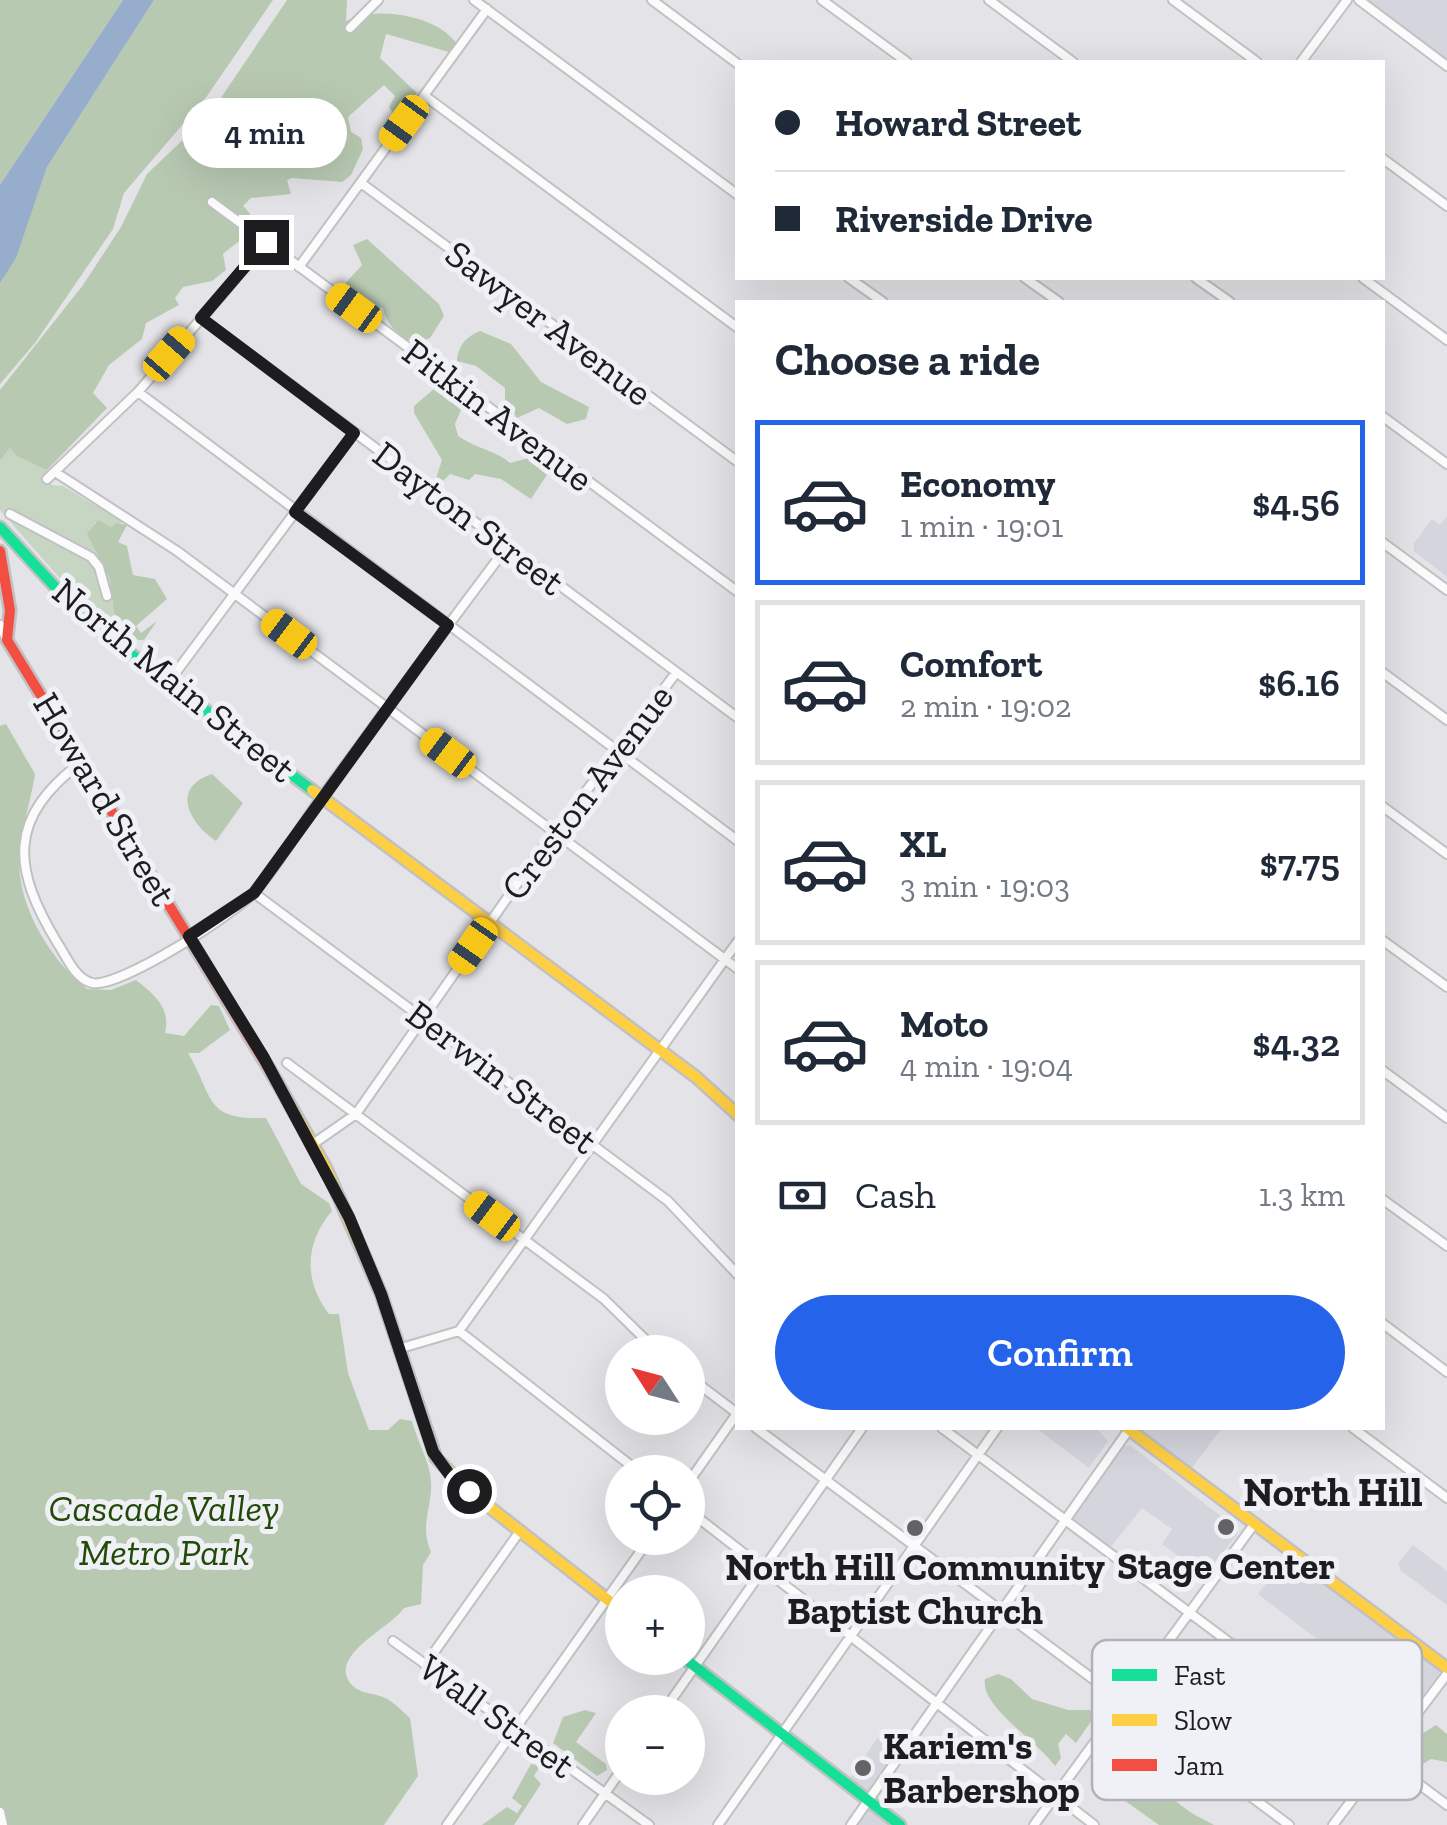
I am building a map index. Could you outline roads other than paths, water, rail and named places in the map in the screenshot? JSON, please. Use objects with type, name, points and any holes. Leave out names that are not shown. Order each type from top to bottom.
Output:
[{"type":"main road","name":"North Main Street","points":[[0,527],[66,600],[168,683],[658,1048],[735,1112]]},
{"type":"main road","points":[[0,551],[10,610],[8,640]]},
{"type":"main road","name":"Howard Street","points":[[8,640],[313,1144],[364,1251],[436,1458],[449,1474],[605,1597]]},
{"type":"main road","points":[[1132,1430],[1408,1640]]},
{"type":"main road","points":[[1422,1651],[1447,1670]]},
{"type":"main road","points":[[705,1674],[900,1825]]},
{"type":"street","points":[[350,28],[378,0]]},
{"type":"street","points":[[474,0],[735,194]]},
{"type":"street","points":[[652,0],[735,62]]},
{"type":"street","points":[[822,0],[903,60]]},
{"type":"street","points":[[989,0],[1070,60]]},
{"type":"street","points":[[1173,0],[1255,60]]},
{"type":"street","points":[[1303,60],[1348,0]]},
{"type":"street","points":[[1359,0],[1447,66]]},
{"type":"street","points":[[300,267],[487,9]]},
{"type":"street","points":[[425,96],[735,326]]},
{"type":"street","points":[[1385,160],[1447,206]]},
{"type":"street","name":"Sawyer Avenue","points":[[360,184],[735,460]]},
{"type":"street","name":"Pitkin Avenue","points":[[212,202],[735,590]]},
{"type":"street","points":[[47,479],[138,392],[266,242]]},
{"type":"street","points":[[852,280],[880,300]]},
{"type":"street","points":[[1028,280],[1056,300]]},
{"type":"street","points":[[1199,280],[1227,300]]},
{"type":"street","points":[[1366,280],[1447,340]]},
{"type":"street","name":"Dayton Street","points":[[201,318],[735,716]]},
{"type":"street","points":[[138,392],[735,839]]},
{"type":"street","points":[[1385,418],[1447,464]]},
{"type":"street","points":[[168,683],[354,433]]},
{"type":"street","points":[[56,472],[234,594],[735,967]]},
{"type":"street","points":[[10,514],[91,557],[100,567],[107,596]]},
{"type":"street","points":[[1385,544],[1447,590]]},
{"type":"street","points":[[84,760],[53,787],[31,819],[25,839],[26,883],[75,970],[97,984],[124,977],[254,893],[507,547]]},
{"type":"street","name":"Howard Street","points":[[0,625],[8,640]]},
{"type":"street","name":"Creston Avenue","points":[[313,1144],[356,1114],[555,832],[676,673]]},
{"type":"street","points":[[1385,674],[1447,720]]},
{"type":"street","points":[[1385,808],[1447,854]]},
{"type":"street","name":"Berwin Street","points":[[254,893],[668,1201],[735,1272]]},
{"type":"street","points":[[1385,942],[1447,987]]},
{"type":"street","points":[[398,1349],[459,1331],[735,945]]},
{"type":"street","points":[[287,1063],[604,1298],[641,1335]]},
{"type":"street","points":[[1385,1072],[1447,1118]]},
{"type":"street","points":[[1385,1200],[1447,1246]]},
{"type":"street","points":[[1385,1325],[1447,1372]]},
{"type":"street","points":[[459,1331],[617,1455]]},
{"type":"street","points":[[705,1389],[735,1411]]},
{"type":"street","points":[[705,1459],[735,1416]]},
{"type":"street","points":[[759,1430],[1092,1678]]},
{"type":"street","points":[[705,1652],[861,1430]]},
{"type":"street","points":[[945,1430],[1226,1640]]},
{"type":"street","points":[[718,1825],[996,1430]]},
{"type":"street","points":[[851,1825],[1128,1430]]},
{"type":"street","points":[[1355,1430],[1447,1498]]},
{"type":"street","points":[[705,1523],[1094,1825]]},
{"type":"street","points":[[1167,1640],[1255,1523]]},
{"type":"street","points":[[425,1664],[520,1531]]},
{"type":"street","points":[[449,1824],[605,1599]]},
{"type":"street","name":"Wall Street","points":[[392,1642],[605,1793]]},
{"type":"street","points":[[1422,1705],[1447,1670]]},
{"type":"street","points":[[1034,1825],[1092,1742]]},
{"type":"street","points":[[1422,1786],[1447,1805]]},
{"type":"street","points":[[583,1825],[605,1795]]},
{"type":"street","name":"Wall Street","points":[[607,1795],[649,1825]]},
{"type":"street","points":[[1255,1800],[1288,1825]]},
{"type":"street","points":[[1334,1825],[1353,1800]]},
{"type":"street","points":[[0,1812],[3,1825]]},
{"type":"water","points":[[123,0],[154,0],[47,167],[16,258],[0,283],[0,185]]},
{"type":"place","name":"Stage Center","points":[[1226,1527]]},
{"type":"place","name":"North Hill Community Baptist Church","points":[[915,1528]]},
{"type":"place","name":"Kariem's Barbershop","points":[[863,1768]]},
{"type":"district","name":"North Hill","points":[[1333,1492]]},
{"type":"park label","name":"Cascade Valley Metro Park","points":[[164,1530]]}]
